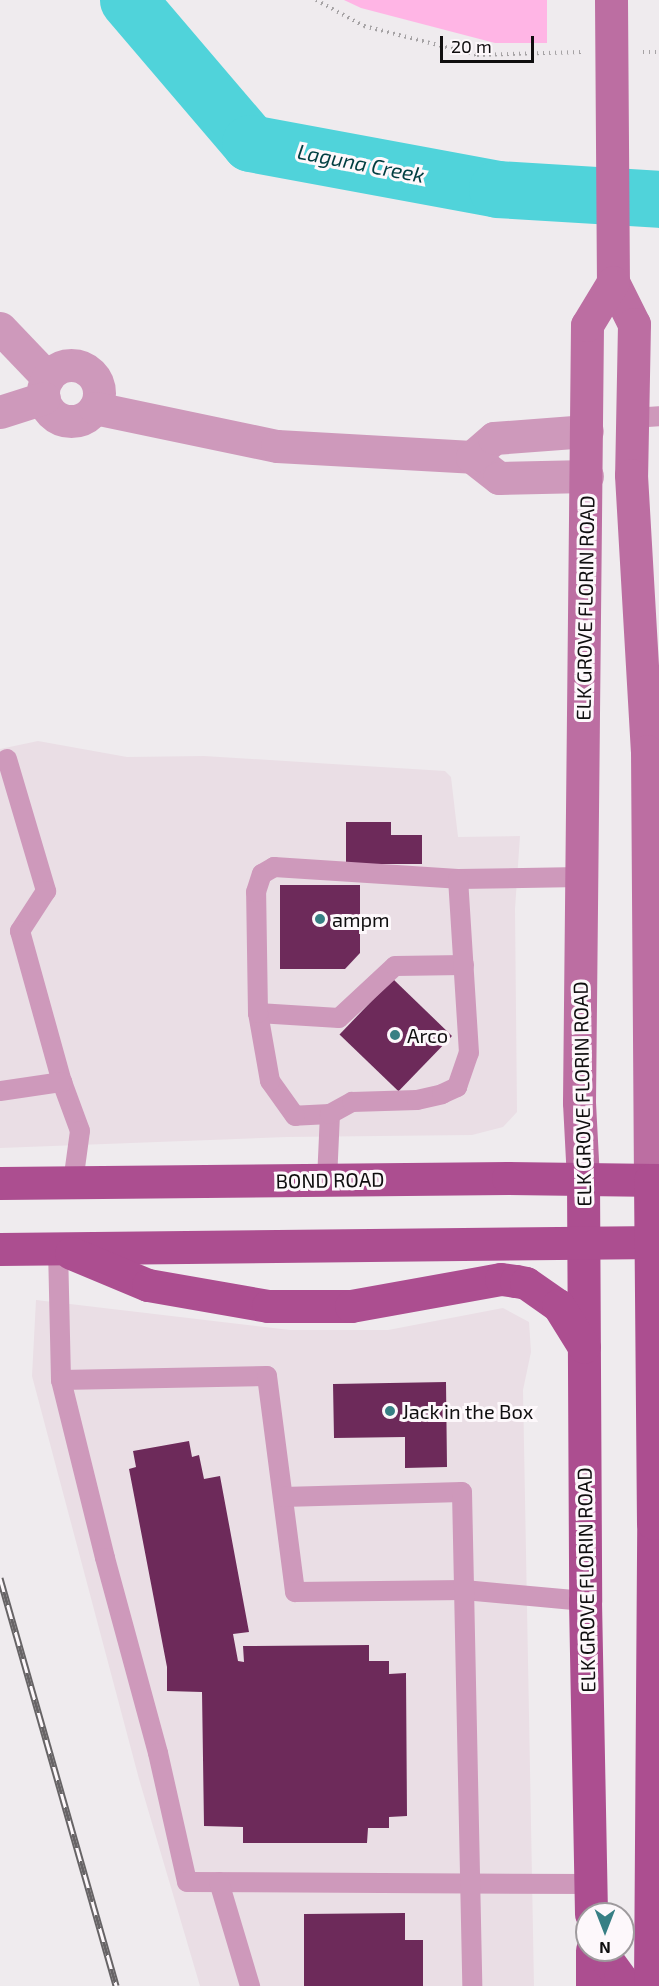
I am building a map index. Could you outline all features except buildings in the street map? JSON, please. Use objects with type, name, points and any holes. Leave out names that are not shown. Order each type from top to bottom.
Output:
[{"type":"main road","points":[[611,0],[613,282],[634,324],[646,417],[631,475],[653,751],[656,1523],[650,1986]]},
{"type":"main road","name":"ELK GROVE FLORIN ROAD","points":[[591,1899],[585,1601],[584,1242],[579,1117],[587,325],[613,282]]},
{"type":"main road","points":[[587,431],[602,432],[612,439],[616,453],[614,547],[620,566],[627,578],[639,586]]},
{"type":"main road","name":"BOND ROAD","points":[[0,1183],[655,1180]]},
{"type":"main road","points":[[0,1249],[655,1242]]},
{"type":"main road","points":[[58,1248],[148,1285],[268,1306],[351,1306],[501,1279],[516,1281],[526,1283],[558,1305],[584,1347]]},
{"type":"main road","points":[[592,1962],[592,1986]]},
{"type":"main road","points":[[609,1962],[620,1978],[620,1986]]},
{"type":"street","points":[[0,328],[46,388],[56,416],[66,420],[77,420],[95,408],[277,446],[472,457],[499,478],[587,476]]},
{"type":"street","points":[[0,412],[46,388],[66,366],[87,369],[99,387],[95,408]]},
{"type":"street","points":[[472,457],[494,438],[587,431]]},
{"type":"lane","points":[[7,759],[46,891],[20,931],[62,1082],[80,1131],[73,1182]]},
{"type":"lane","points":[[458,879],[470,1053],[457,1087],[442,1094],[417,1100],[352,1102],[330,1114],[295,1116],[270,1081],[258,1013],[256,892],[262,874],[274,867],[458,879],[581,877]]},
{"type":"lane","points":[[258,1013],[339,1018],[395,966],[464,965]]},
{"type":"lane","points":[[0,1091],[62,1082]]},
{"type":"lane","points":[[327,1180],[330,1114]]},
{"type":"lane","points":[[58,1248],[61,1380],[99,1535],[158,1753],[187,1882],[470,1883],[591,1899]]},
{"type":"lane","points":[[61,1380],[267,1376],[296,1592],[464,1590],[585,1601]]},
{"type":"lane","points":[[283,1497],[462,1492],[472,1986]]},
{"type":"lane","points":[[219,1882],[249,1986]]},
{"type":"path","points":[[316,0],[364,26],[477,55],[554,52]]},
{"type":"shaded area","points":[[344,0],[547,0],[547,43],[495,43],[361,8]]},
{"type":"shaded area","points":[[38,741],[127,757],[204,756],[445,771],[451,777],[458,837],[520,836],[515,909],[517,1112],[503,1127],[472,1135],[287,1137],[0,1148],[0,749]]},
{"type":"shaded area","points":[[36,1300],[290,1330],[388,1330],[503,1308],[529,1322],[531,1352],[523,1390],[534,1986],[200,1986],[139,1779],[32,1376]]},
{"type":"waterway","name":"Laguna Creek","points":[[128,0],[250,143],[497,189],[659,199]]},
{"type":"railway","points":[[0,1578],[116,1986]]},
{"type":"place","name":"ampm","points":[[320,919]]},
{"type":"place","name":"Arco","points":[[395,1035]]},
{"type":"place","name":"Jack in the Box","points":[[390,1411]]}]
